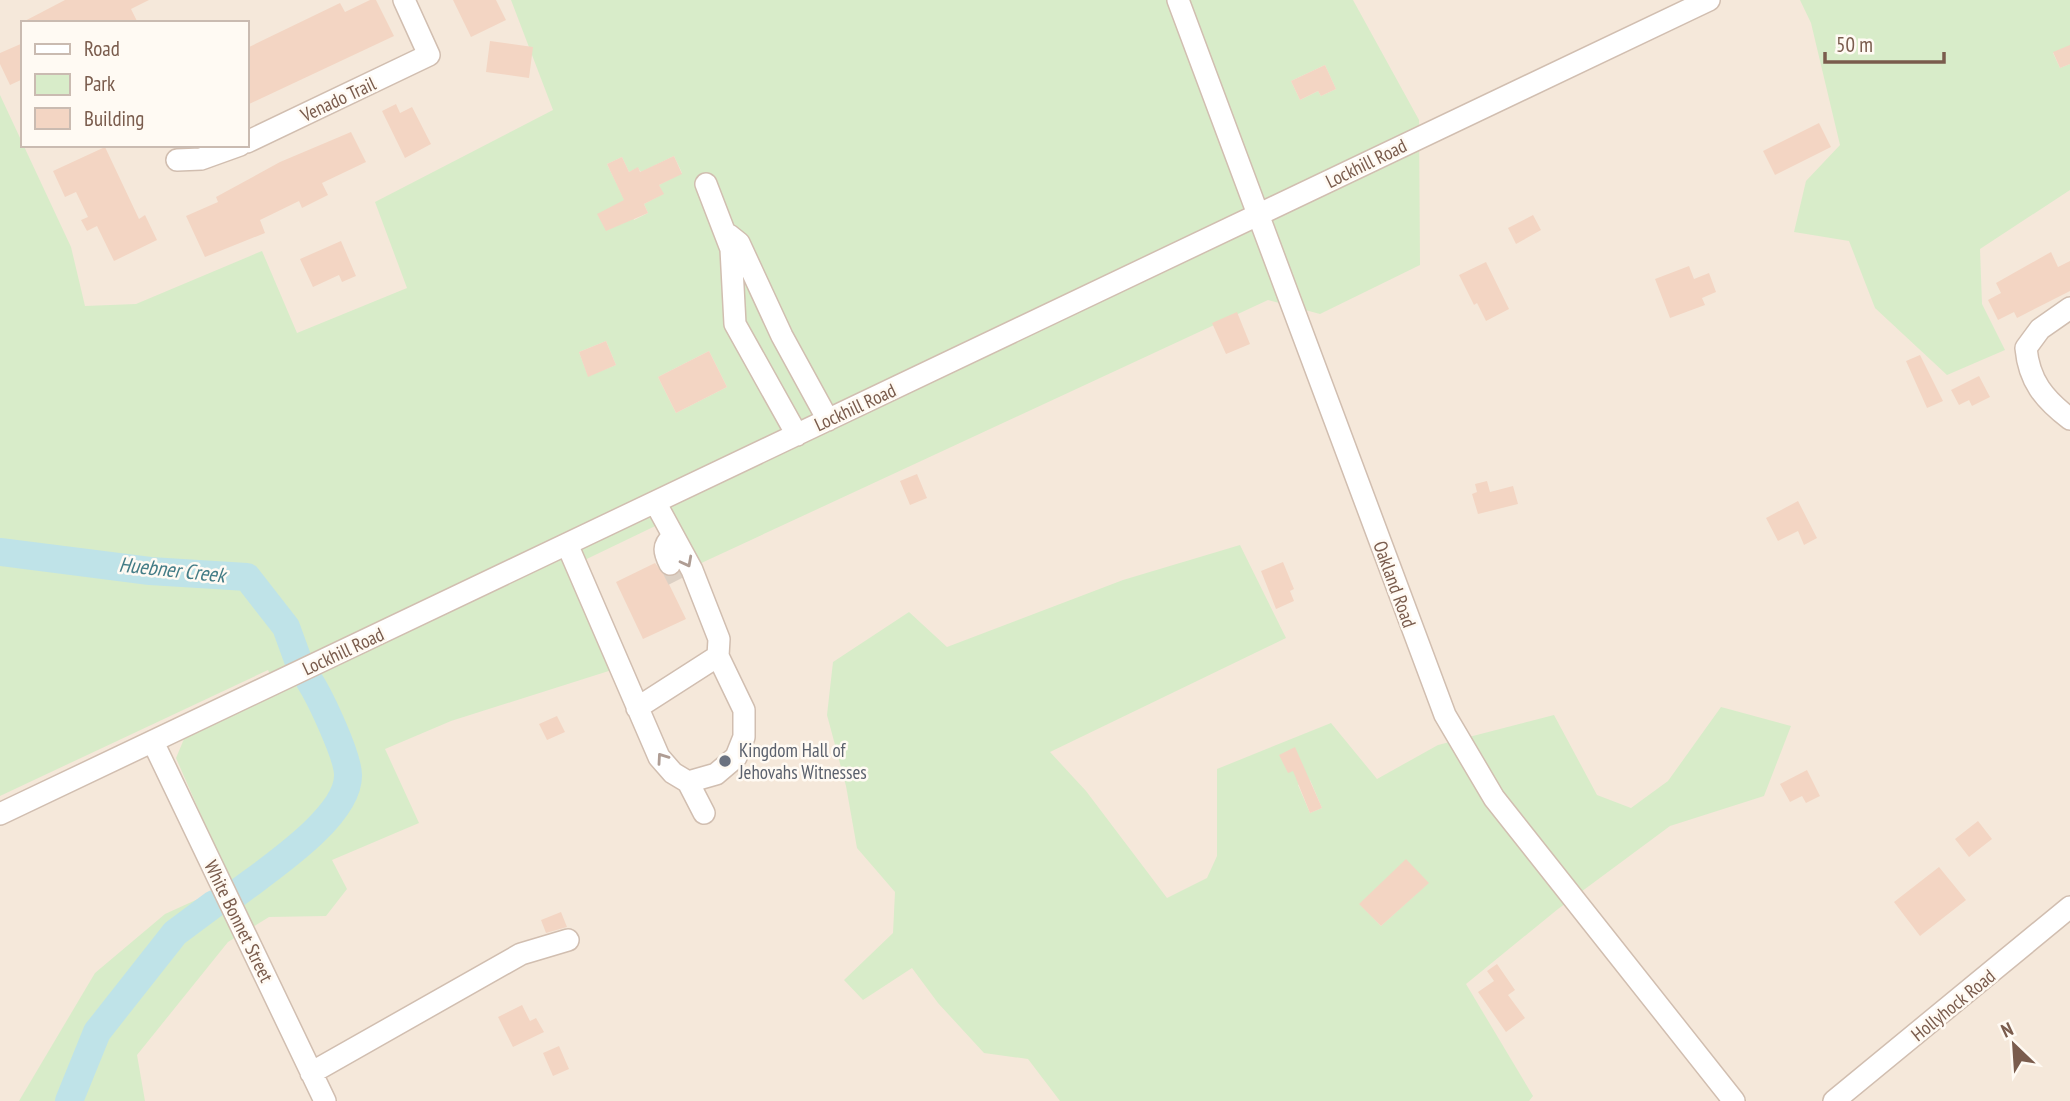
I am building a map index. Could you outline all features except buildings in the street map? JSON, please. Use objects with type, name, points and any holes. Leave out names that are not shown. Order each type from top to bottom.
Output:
[{"type":"street","name":"Venado Trail","points":[[248,142],[429,55],[404,0]]},
{"type":"street","name":"Oakland Road","points":[[1178,0],[1445,715],[1494,798],[1734,1101]]},
{"type":"street","name":"Lockhill Road","points":[[0,814],[1709,0]]},
{"type":"street","points":[[177,160],[201,159],[234,147]]},
{"type":"street","points":[[706,184],[731,249],[735,324],[797,435]]},
{"type":"street","points":[[726,233],[739,243],[782,336],[828,420]]},
{"type":"street","points":[[2070,308],[2040,329],[2026,348],[2028,369],[2038,390],[2070,419]]},
{"type":"street","points":[[656,502],[692,570],[719,639],[718,656],[744,710],[744,737],[736,757],[716,774],[688,782]]},
{"type":"street","points":[[673,536],[666,542],[664,552],[674,572],[702,598]]},
{"type":"street","points":[[567,544],[659,757],[673,773],[688,782],[704,813]]},
{"type":"street","points":[[637,708],[718,656]]},
{"type":"street","name":"White Bonnet Street","points":[[153,742],[325,1101]]},
{"type":"street","name":"Hollyhock Road","points":[[1834,1101],[2070,907]]},
{"type":"street","points":[[311,1073],[521,954],[568,940]]},
{"type":"shaded area","points":[[0,0],[2070,0],[2070,1101],[0,1101]]},
{"type":"green space","points":[[511,0],[1353,0],[1419,120],[1420,265],[1320,314],[1268,300],[697,565],[674,517],[568,568],[615,669],[451,721],[385,749],[419,823],[332,860],[347,889],[326,916],[269,917],[228,942],[137,1055],[145,1101],[19,1101],[95,973],[165,914],[231,884],[176,758],[184,739],[278,692],[268,670],[0,796],[0,95],[21,140],[21,147],[24,147],[71,247],[85,306],[136,304],[262,251],[297,333],[407,288],[375,202],[553,110]],"holes":[[[1325,65],[1336,89],[1321,96],[1318,91],[1300,100],[1291,81]],[[674,156],[682,173],[659,185],[663,194],[644,204],[648,213],[634,220],[607,164],[622,157],[629,172],[638,168],[641,172]],[[606,341],[616,365],[588,376],[579,352]],[[709,351],[727,387],[676,413],[658,377]]]},
{"type":"green space","points":[[1800,0],[2070,0],[2070,46],[2053,53],[2060,68],[2070,64],[2070,190],[1980,249],[1982,304],[2005,350],[1947,375],[1875,308],[1849,241],[1794,232],[1806,181],[1840,145],[1811,23]]},
{"type":"green space","points":[[1240,545],[1286,638],[1050,752],[1086,791],[1167,898],[1207,878],[1217,856],[1217,769],[1331,723],[1377,779],[1438,745],[1554,715],[1597,795],[1631,808],[1668,781],[1721,707],[1791,726],[1764,796],[1670,826],[1558,909],[1466,984],[1533,1096],[1529,1101],[1060,1101],[1028,1059],[984,1053],[938,1003],[912,968],[863,1000],[844,980],[893,933],[895,892],[857,848],[846,786],[827,715],[833,662],[909,612],[947,647],[1123,580]],"holes":[[[1310,780],[1322,808],[1310,813],[1298,785]],[[1428,883],[1381,926],[1360,904]]]},
{"type":"waterway","name":"Huebner Creek","points":[[0,552],[150,571],[247,577],[286,627],[298,660]]},
{"type":"waterway","name":"Huebner Creek","points":[[236,894],[285,857],[321,825],[345,791],[347,766],[339,741],[309,680]]},
{"type":"waterway","name":"Huebner Creek","points":[[69,1101],[97,1032],[175,933],[214,904]]},
{"type":"tunnel","points":[[670,564],[678,580]]},
{"type":"place","name":"Kingdom Hall of Jehovahs Witnesses","points":[[725,761]]}]
